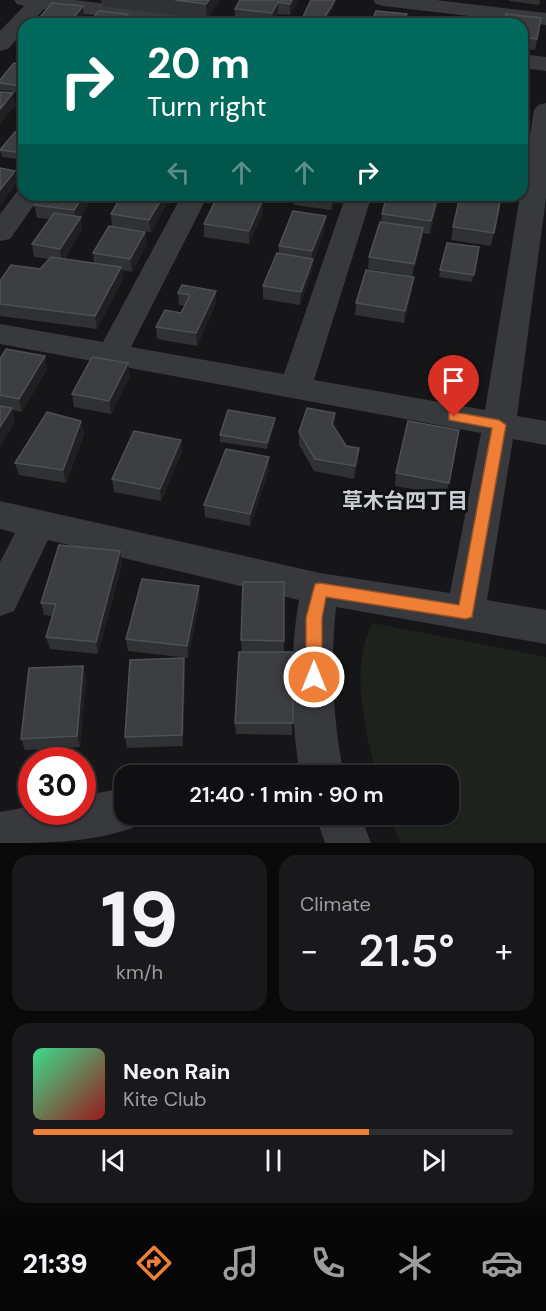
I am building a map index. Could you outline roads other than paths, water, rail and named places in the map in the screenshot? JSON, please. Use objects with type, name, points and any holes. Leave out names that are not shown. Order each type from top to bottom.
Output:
[{"type":"street","points":[[383,0],[546,19]]},
{"type":"street","points":[[19,18],[32,1],[141,18]]},
{"type":"street","points":[[0,44],[18,20]]},
{"type":"street","points":[[528,62],[546,64]]},
{"type":"street","points":[[466,612],[499,425],[546,110]]},
{"type":"street","points":[[0,234],[24,201]]},
{"type":"street","points":[[111,354],[192,201]]},
{"type":"street","points":[[295,388],[357,201]]},
{"type":"street","points":[[0,334],[546,433]]},
{"type":"street","points":[[0,515],[320,589],[546,627]]},
{"type":"street","points":[[0,600],[38,523]]},
{"type":"street","points":[[317,765],[314,696],[314,618],[320,589]]},
{"type":"street","points":[[0,834],[114,812]]},
{"type":"street","points":[[341,825],[348,843]]},
{"type":"district","name":"草木台四丁目","points":[[405,501]]}]
